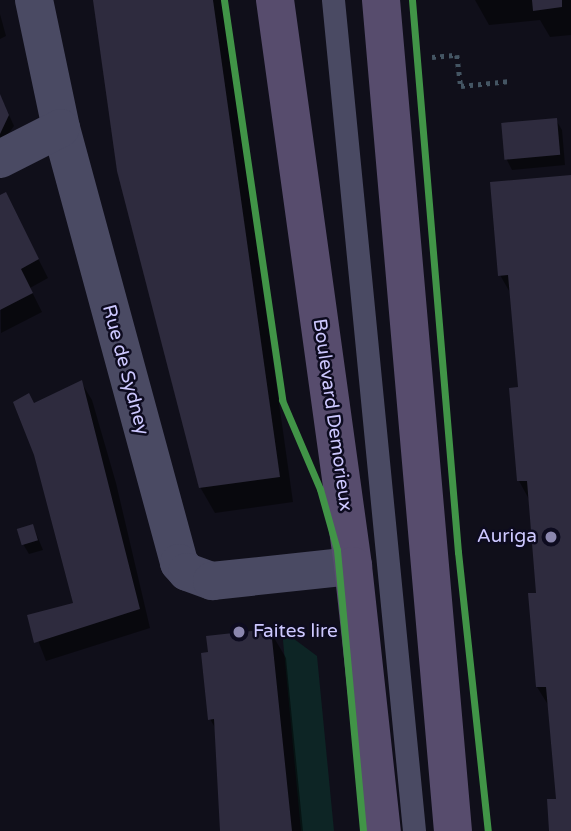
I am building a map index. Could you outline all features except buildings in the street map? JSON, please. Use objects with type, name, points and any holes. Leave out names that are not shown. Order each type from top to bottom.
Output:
[{"type":"main road","name":"Boulevard Demorieux","points":[[275,0],[353,566],[382,831]]},
{"type":"main road","points":[[382,0],[453,831]]},
{"type":"street","name":"Rue de Sydney","points":[[34,0],[61,128],[179,563],[187,572],[212,581],[353,566]]},
{"type":"street","points":[[0,159],[61,128]]},
{"type":"lane","points":[[333,0],[414,831]]},
{"type":"path","points":[[457,55],[461,86],[511,81]]},
{"type":"green space","points":[[282,630],[317,656],[334,831],[301,831]]},
{"type":"cycle path","points":[[224,0],[282,400],[320,489],[337,550],[363,831]]},
{"type":"cycle path","points":[[412,0],[458,552],[488,831]]},
{"type":"place","name":"Auriga","points":[[551,537]]},
{"type":"place","name":"Faites lire","points":[[239,632]]}]
